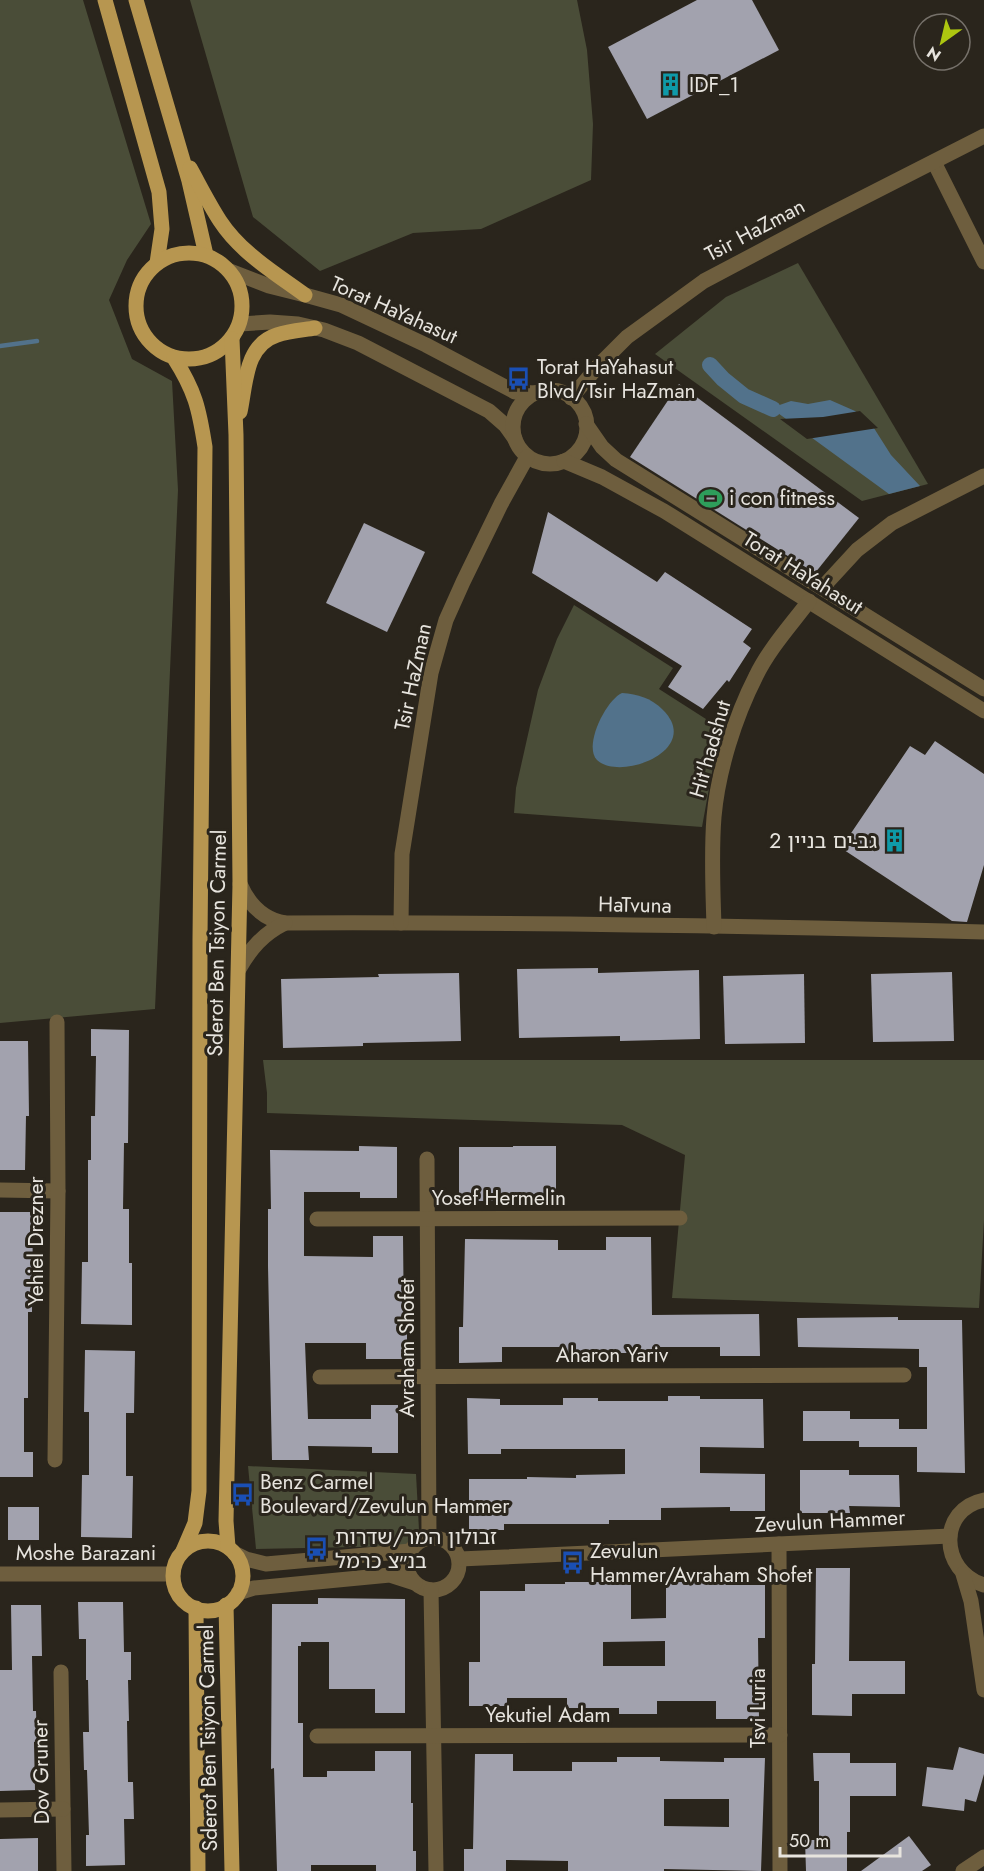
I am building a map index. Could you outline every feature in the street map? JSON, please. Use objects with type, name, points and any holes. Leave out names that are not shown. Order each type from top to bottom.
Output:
[{"type":"main road","points":[[105,0],[159,192],[162,229],[157,263]]},
{"type":"main road","points":[[136,0],[189,181],[206,255]]},
{"type":"main road","points":[[179,148],[221,222],[240,245],[305,295]]},
{"type":"main road","points":[[189,252],[206,255],[219,261],[238,283],[243,310],[240,324],[232,339],[220,350],[206,357],[190,360],[174,358],[159,350],[146,339],[139,324],[136,307],[138,290],[145,275],[157,263],[172,255],[189,252]]},
{"type":"main road","points":[[236,435],[252,356],[258,347],[267,339],[277,335],[315,328]]},
{"type":"main road","name":"Sderot Ben Tsiyon Carmel","points":[[231,1550],[227,1498],[240,884],[236,435],[232,339]]},
{"type":"main road","name":"Sderot Ben Tsiyon Carmel","points":[[174,358],[188,380],[198,407],[204,447],[199,1491],[195,1522],[183,1551]]},
{"type":"main road","points":[[200,1541],[220,1543],[231,1550],[240,1562],[242,1583],[238,1593],[226,1605],[206,1611],[186,1603],[178,1595],[174,1585],[174,1565],[183,1551],[200,1541]]},
{"type":"main road","name":"Sderot Ben Tsiyon Carmel","points":[[226,1605],[232,1871]]},
{"type":"main road","name":"Sderot Ben Tsiyon Carmel","points":[[196,1608],[198,1871]]},
{"type":"street","name":"Tsir HaZman","points":[[571,398],[627,337],[704,281],[984,136]]},
{"type":"street","points":[[934,162],[984,262]]},
{"type":"street","name":"Torat HaYahasut","points":[[230,271],[269,286],[341,305],[516,392],[536,393]]},
{"type":"street","points":[[240,324],[270,322],[315,328],[358,343],[489,411],[505,425],[527,457],[536,462],[555,464],[574,455],[582,446],[586,435],[584,414],[579,405],[560,392],[536,393],[519,407],[514,417],[515,439]]},
{"type":"street","name":"Torat HaYahasut","points":[[586,424],[602,447],[616,460],[984,689]]},
{"type":"street","name":"Tsir HaZman","points":[[401,923],[402,854],[431,673],[446,620],[501,504],[527,457]]},
{"type":"street","name":"Torat HaYahasut","points":[[564,461],[602,477],[664,511],[984,711]]},
{"type":"street","points":[[822,588],[857,550],[892,522],[984,476]]},
{"type":"street","name":"Hit'hadshut","points":[[714,927],[712,854],[714,815],[731,738],[756,675],[810,601]]},
{"type":"street","name":"HaTvuna","points":[[240,884],[252,906],[263,916],[285,923],[984,932]]},
{"type":"street","points":[[239,969],[246,956],[262,937],[285,923]]},
{"type":"street","name":"Yehiel Drezner","points":[[55,1460],[57,1022]]},
{"type":"street","name":"Avraham Shofet","points":[[427,1159],[429,1537]]},
{"type":"street","points":[[0,1190],[58,1191]]},
{"type":"street","name":"Yosef Hermelin","points":[[317,1219],[680,1218]]},
{"type":"street","name":"Aharon Yariv","points":[[320,1377],[904,1375]]},
{"type":"street","points":[[984,1500],[968,1506],[959,1514],[950,1536],[950,1550],[954,1563],[963,1574],[984,1585]]},
{"type":"street","name":"Zevulun Hammer","points":[[460,1559],[950,1536]]},
{"type":"street","points":[[238,1593],[254,1588],[390,1575],[431,1590],[447,1587],[458,1575],[460,1559],[457,1551],[445,1540],[429,1537],[415,1545],[407,1559],[407,1568],[415,1583]]},
{"type":"street","name":"Tsvi Luria","points":[[779,1544],[780,1871]]},
{"type":"street","points":[[231,1550],[246,1559],[266,1564],[410,1551]]},
{"type":"street","name":"Moshe Barazani","points":[[0,1574],[173,1574]]},
{"type":"street","points":[[963,1574],[971,1601],[984,1690]]},
{"type":"street","points":[[431,1590],[436,1871]]},
{"type":"street","name":"Dov Gruner","points":[[61,1672],[64,1871]]},
{"type":"street","name":"Yekutiel Adam","points":[[317,1736],[780,1735]]},
{"type":"street","points":[[0,1810],[63,1809]]},
{"type":"street","points":[[963,1871],[984,1857]]},
{"type":"green space","points":[[0,0],[83,0],[151,224],[127,260],[109,300],[132,359],[172,381],[178,490],[155,1009],[0,1023]]},
{"type":"green space","points":[[190,0],[577,0],[587,50],[593,124],[591,180],[481,229],[413,233],[320,271],[253,217]]},
{"type":"green space","points":[[798,263],[928,484],[862,501],[655,354],[726,297]]},
{"type":"green space","points":[[574,605],[673,668],[659,689],[720,728],[702,827],[514,813],[516,788],[538,690],[557,639]]},
{"type":"green space","points":[[263,1060],[984,1060],[984,1220],[979,1308],[672,1298],[685,1155],[622,1125],[267,1113]]},
{"type":"green space","points":[[248,1466],[416,1474],[419,1530],[405,1546],[256,1549]]},
{"type":"water","points":[[830,400],[855,411],[872,425],[891,455],[920,486],[889,494],[771,408],[791,401],[808,404]]},
{"type":"water","points":[[622,693],[644,697],[654,702],[663,710],[673,725],[673,738],[666,749],[654,758],[623,767],[608,766],[597,760],[593,753],[595,734],[609,704]]},
{"type":"pier","points":[[860,411],[878,428],[807,439],[780,419],[823,417]]},
{"type":"building","name":"IDF_1","points":[[697,0],[752,0],[779,50],[647,119],[608,47]]},
{"type":"building","points":[[679,384],[859,518],[815,573],[630,457]]},
{"type":"building","points":[[548,512],[657,582],[665,572],[752,629],[743,642],[751,648],[729,682],[727,680],[703,709],[668,687],[682,666],[532,573]]},
{"type":"building","points":[[364,523],[425,552],[387,632],[326,603]]},
{"type":"building","name":"גב-ים בניין 2","points":[[935,741],[984,774],[984,865],[967,922],[952,921],[841,848],[910,746],[925,755]]},
{"type":"building","points":[[598,968],[598,973],[699,970],[700,1039],[620,1041],[620,1036],[519,1038],[517,969]]},
{"type":"building","points":[[952,972],[954,1041],[873,1042],[871,974]]},
{"type":"building","points":[[459,973],[461,1041],[363,1043],[363,1046],[283,1048],[281,979]]},
{"type":"building","points":[[804,974],[805,1043],[725,1044],[723,976]]},
{"type":"building","points":[[91,1029],[129,1030],[128,1143],[124,1143],[123,1209],[129,1209],[132,1325],[81,1324],[82,1262],[88,1262],[88,1160],[91,1160],[91,1116],[95,1116],[96,1056],[91,1056]]},
{"type":"building","points":[[0,1041],[28,1041],[29,1116],[26,1116],[25,1170],[0,1170]]},
{"type":"building","points":[[359,1146],[397,1147],[397,1198],[360,1198],[360,1192],[304,1192],[304,1256],[373,1257],[373,1236],[403,1236],[404,1332],[407,1332],[407,1359],[366,1359],[366,1343],[305,1343],[308,1419],[371,1419],[371,1405],[398,1405],[398,1453],[372,1453],[372,1447],[308,1446],[309,1460],[272,1460],[268,1266],[268,1209],[271,1209],[270,1150],[359,1151]]},
{"type":"building","points":[[556,1146],[556,1201],[459,1201],[459,1147]]},
{"type":"building","points":[[0,1212],[33,1212],[32,1312],[28,1312],[28,1398],[24,1398],[24,1452],[33,1452],[33,1477],[0,1477]]},
{"type":"building","points":[[606,1237],[651,1237],[652,1315],[759,1314],[760,1356],[720,1356],[720,1347],[652,1347],[652,1353],[603,1353],[603,1358],[565,1358],[565,1347],[502,1347],[502,1362],[459,1363],[459,1327],[463,1327],[465,1239],[558,1240],[558,1250],[606,1250]]},
{"type":"building","points":[[898,1317],[898,1320],[962,1320],[965,1473],[917,1472],[917,1447],[859,1447],[859,1441],[803,1441],[803,1411],[850,1411],[850,1419],[899,1419],[899,1429],[927,1429],[927,1367],[919,1367],[919,1349],[798,1347],[797,1318]]},
{"type":"building","points":[[85,1350],[135,1351],[134,1413],[126,1413],[126,1476],[133,1476],[132,1538],[81,1537],[82,1475],[89,1475],[89,1412],[84,1412]]},
{"type":"building","points":[[668,1396],[700,1396],[700,1399],[763,1399],[764,1448],[700,1447],[700,1473],[765,1474],[765,1511],[730,1511],[730,1507],[661,1508],[661,1520],[609,1520],[609,1524],[504,1524],[504,1530],[469,1530],[469,1479],[576,1478],[576,1475],[625,1474],[625,1449],[501,1449],[501,1454],[468,1454],[467,1398],[500,1399],[500,1405],[563,1405],[563,1398],[598,1398],[598,1401],[668,1401]]},
{"type":"building","points":[[800,1470],[849,1470],[849,1475],[899,1475],[900,1507],[849,1506],[850,1513],[800,1513]]},
{"type":"building","points":[[8,1507],[39,1507],[39,1540],[8,1540]]},
{"type":"building","points":[[816,1568],[850,1568],[849,1661],[905,1661],[905,1694],[852,1694],[852,1716],[812,1715]]},
{"type":"building","points":[[609,1573],[631,1573],[631,1619],[666,1618],[666,1582],[702,1582],[702,1576],[726,1576],[726,1585],[765,1585],[765,1638],[758,1638],[759,1719],[716,1719],[716,1701],[657,1701],[657,1714],[619,1714],[619,1708],[567,1708],[567,1698],[507,1698],[507,1706],[469,1706],[469,1662],[480,1662],[480,1591],[525,1591],[525,1584],[610,1582]],"holes":[[[665,1641],[665,1666],[603,1666],[603,1642]]]},
{"type":"building","points":[[318,1598],[405,1599],[405,1713],[375,1713],[375,1689],[329,1689],[329,1642],[301,1642],[301,1646],[298,1646],[298,1723],[303,1723],[303,1777],[327,1777],[327,1771],[375,1771],[375,1751],[411,1751],[413,1851],[416,1851],[416,1871],[376,1871],[376,1865],[311,1865],[311,1871],[277,1871],[274,1768],[271,1769],[272,1604],[318,1604]]},
{"type":"building","points":[[78,1602],[123,1602],[124,1652],[131,1652],[131,1680],[128,1680],[129,1721],[127,1721],[128,1782],[133,1782],[134,1819],[124,1819],[125,1865],[86,1866],[86,1835],[89,1835],[83,1732],[89,1732],[88,1680],[86,1680],[86,1639],[79,1639]]},
{"type":"building","points":[[11,1605],[41,1605],[42,1656],[32,1656],[33,1711],[36,1711],[37,1742],[34,1742],[35,1790],[0,1791],[0,1670],[12,1670]]},
{"type":"building","points":[[959,1747],[984,1754],[984,1774],[976,1802],[965,1799],[964,1811],[922,1806],[927,1767],[953,1770]]},
{"type":"building","points":[[813,1753],[850,1753],[850,1763],[896,1763],[896,1796],[850,1796],[847,1871],[806,1871],[805,1840],[819,1840],[819,1781],[814,1781]]},
{"type":"building","points":[[475,1754],[513,1754],[513,1771],[572,1771],[572,1762],[617,1762],[617,1757],[660,1757],[660,1761],[724,1762],[724,1758],[765,1758],[761,1871],[664,1869],[664,1871],[568,1871],[568,1861],[506,1860],[506,1871],[464,1871],[464,1849],[473,1849]],"holes":[[[664,1799],[729,1799],[729,1827],[664,1826]]]},
{"type":"building","points":[[909,1836],[931,1865],[922,1871],[861,1871]]},
{"type":"building","points":[[38,1838],[38,1871],[0,1871],[0,1839]]},
{"type":"waterway","points":[[0,346],[37,341]]},
{"type":"waterway","points":[[710,365],[744,396],[773,409]]},
{"type":"place","name":"IDF_1","points":[[671,85]]},
{"type":"place","name":"Torat HaYahasut Blvd/Tsir HaZman","points":[[519,379]]},
{"type":"place","name":"i con fitness","points":[[711,498]]},
{"type":"place","name":"גב-ים בניין 2","points":[[895,841]]},
{"type":"place","name":"Benz Carmel Boulevard/Zevulun Hammer","points":[[242,1494]]},
{"type":"place","name":"זבולון המר/שדרות בנ״צ כרמל","points":[[317,1549]]},
{"type":"place","name":"Zevulun Hammer/Avraham Shofet","points":[[572,1563]]}]
